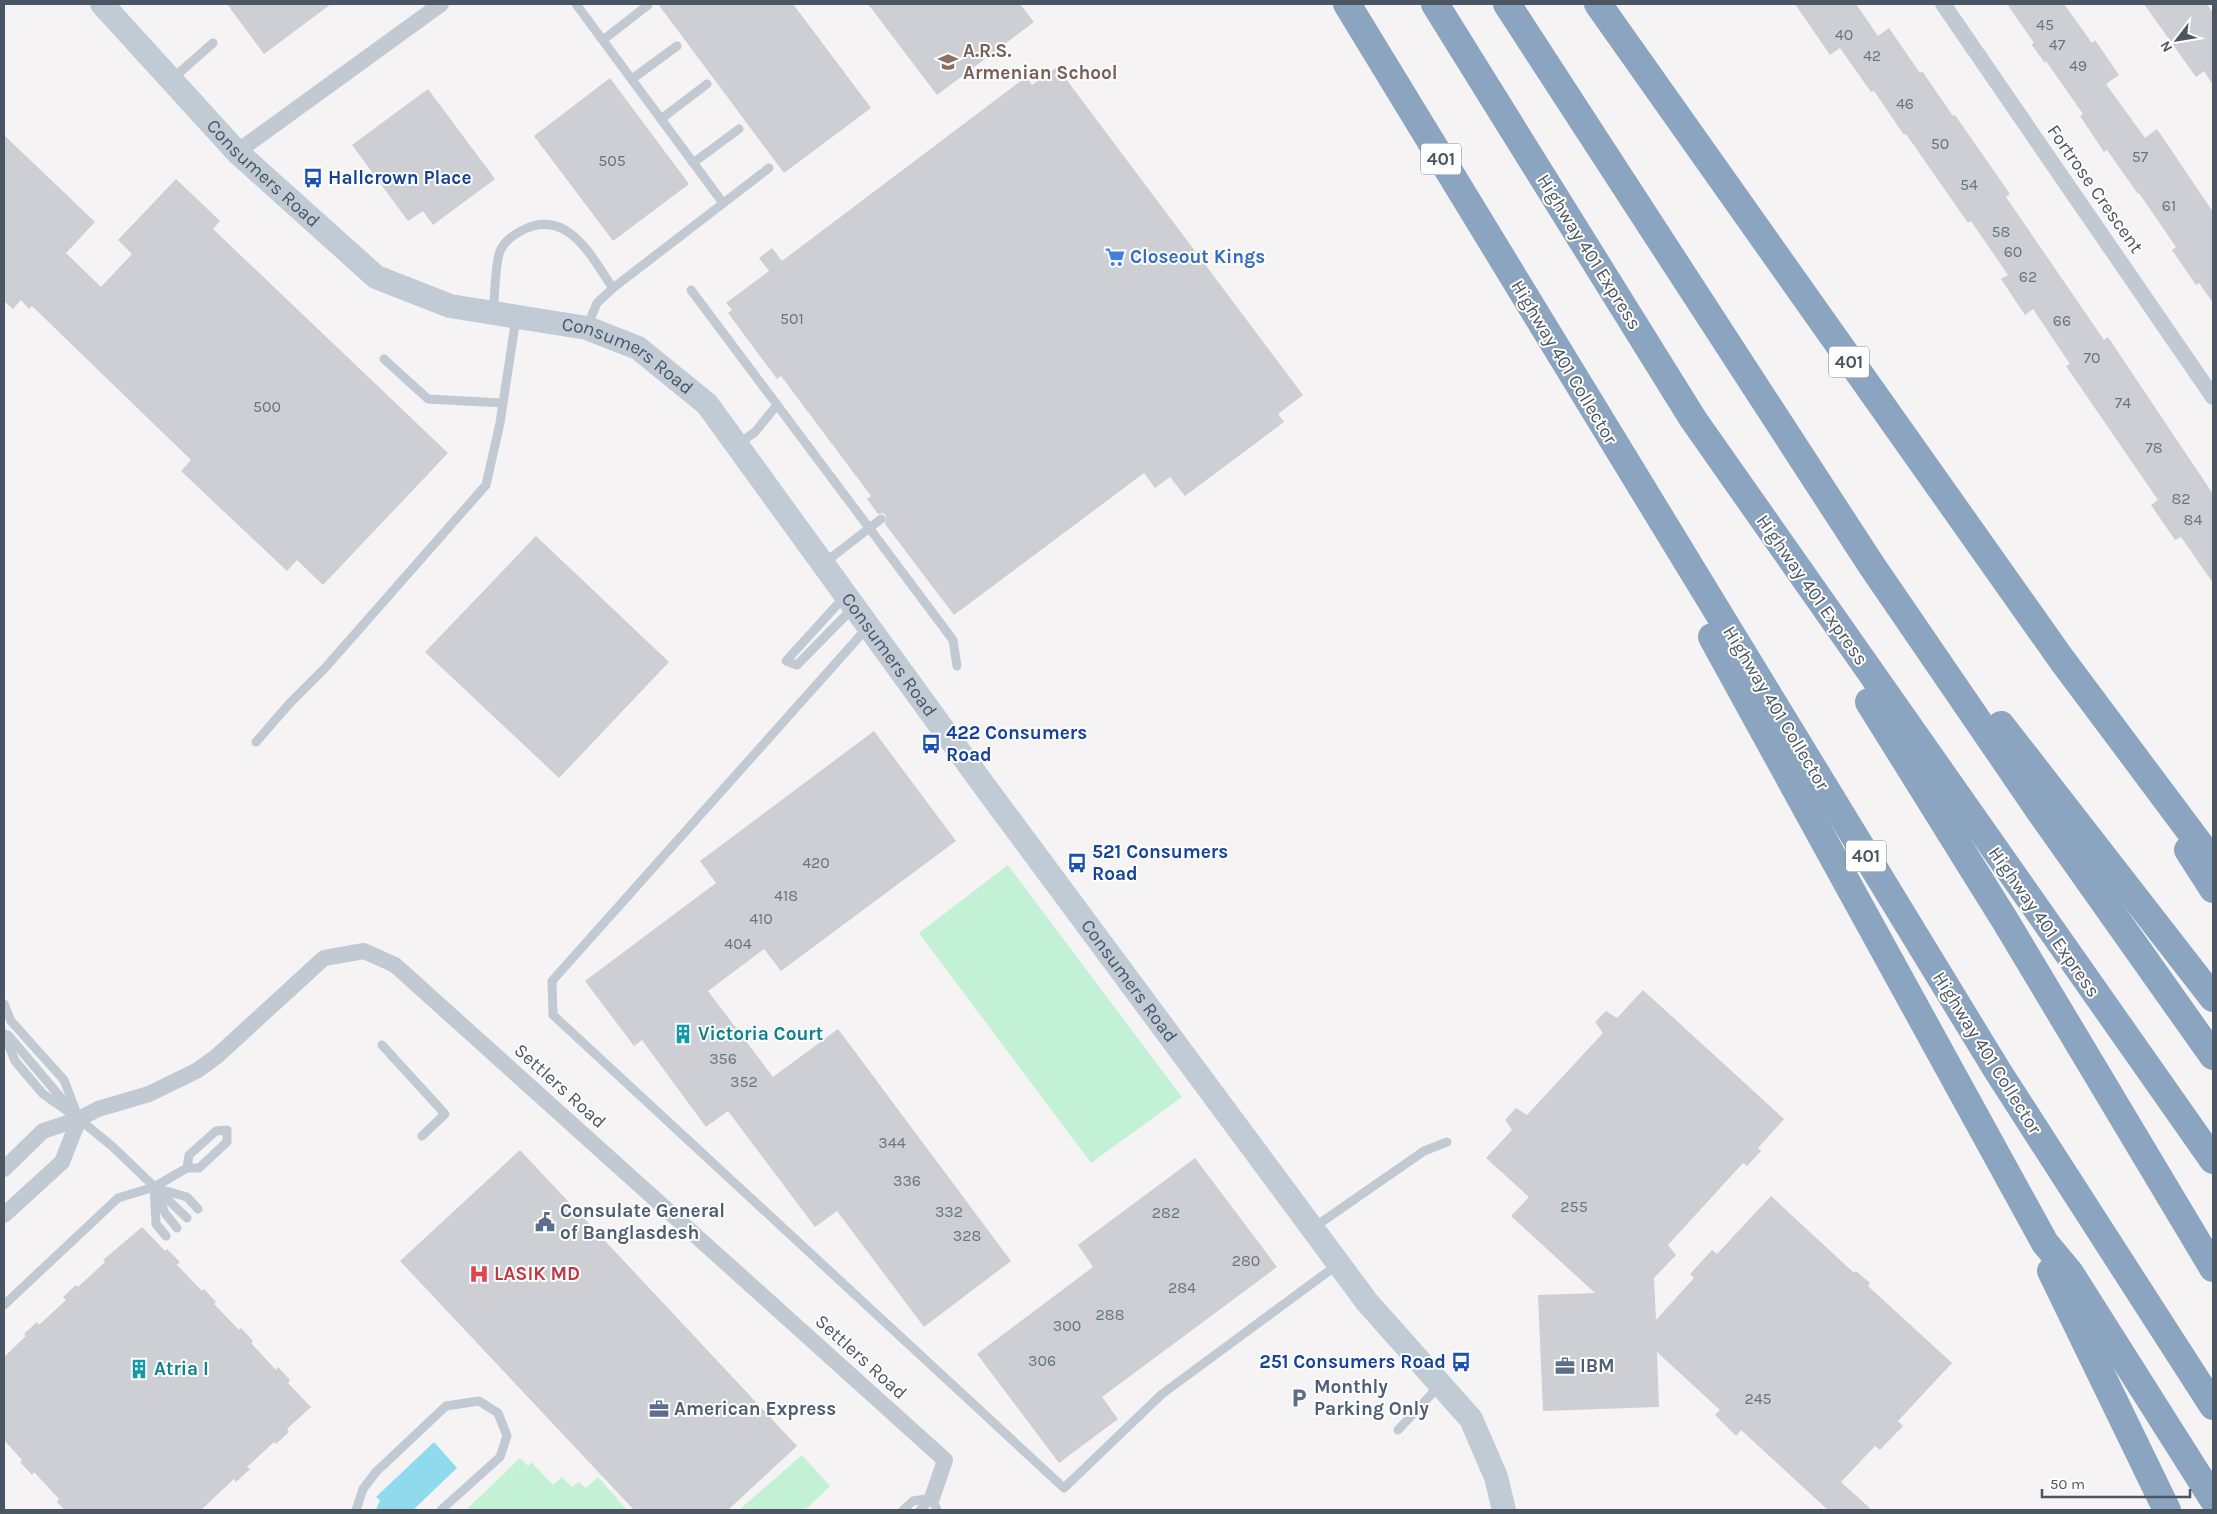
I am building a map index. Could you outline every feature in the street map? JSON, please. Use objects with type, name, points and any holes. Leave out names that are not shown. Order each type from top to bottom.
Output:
[{"type":"highway","name":"Highway 401 Express","points":[[1435,4],[1693,418],[2213,1160]]},
{"type":"highway","points":[[1507,4],[1872,566],[2041,813],[2213,1056]]},
{"type":"highway","name":"401","points":[[1598,4],[2062,660],[2213,862]]},
{"type":"highway","points":[[1606,4],[1638,62]]},
{"type":"highway","name":"Highway 401 Collector","points":[[1350,8],[1997,1070],[2213,1406]]},
{"type":"highway","points":[[1527,301],[2045,1243],[2070,1273],[2213,1499]]},
{"type":"highway","points":[[1693,418],[2006,922],[2213,1268]]},
{"type":"highway","points":[[1872,566],[2057,794],[2213,998]]},
{"type":"highway","points":[[2062,660],[2213,889]]},
{"type":"highway","points":[[2045,1243],[2052,1276],[2086,1340],[2167,1510]]},
{"type":"street","name":"Consumers Road","points":[[102,4],[237,152],[376,276],[450,306],[587,328],[638,348],[707,404],[868,627],[1367,1302],[1471,1419],[1496,1477],[1504,1510]]},
{"type":"street","points":[[237,152],[441,4]]},
{"type":"street","name":"Fortrose Crescent","points":[[1943,4],[2213,397]]},
{"type":"street","name":"Settlers Road","points":[[4,1169],[43,1131],[79,1119],[98,1109],[149,1094],[198,1070],[217,1056],[324,958],[364,951],[395,965],[945,1460],[935,1504]]},
{"type":"street","points":[[4,1215],[62,1162],[79,1119]]},
{"type":"lane","points":[[576,4],[723,204]]},
{"type":"lane","points":[[603,40],[648,6]]},
{"type":"lane","points":[[171,80],[213,43]]},
{"type":"lane","points":[[632,79],[677,46]]},
{"type":"lane","points":[[661,119],[707,84]]},
{"type":"lane","points":[[693,163],[739,129]]},
{"type":"lane","points":[[587,328],[597,303],[613,288],[769,168]]},
{"type":"lane","points":[[493,312],[499,252],[507,239],[535,224],[553,224],[566,230],[578,239],[613,288]]},
{"type":"lane","points":[[692,290],[953,640],[958,666]]},
{"type":"lane","points":[[256,742],[290,703],[325,668],[486,485],[504,403],[516,316]]},
{"type":"lane","points":[[384,358],[428,399],[504,403]]},
{"type":"lane","points":[[737,445],[756,432],[777,405]]},
{"type":"lane","points":[[823,564],[881,519]]},
{"type":"lane","points":[[850,601],[797,665],[786,662],[850,601]]},
{"type":"lane","points":[[868,627],[552,980],[553,1015],[1064,1488],[1162,1394],[1339,1264]]},
{"type":"lane","points":[[4,1004],[11,1021],[64,1080],[79,1119]]},
{"type":"lane","points":[[4,1029],[79,1119]]},
{"type":"lane","points":[[4,1034],[16,1061],[43,1094],[79,1119],[113,1147],[187,1218]]},
{"type":"lane","points":[[382,1045],[445,1114],[422,1136]]},
{"type":"lane","points":[[4,1305],[118,1198],[154,1187],[187,1168],[199,1168],[226,1142],[227,1130],[216,1131],[189,1155],[187,1168]]},
{"type":"lane","points":[[1313,1228],[1424,1151],[1447,1142]]},
{"type":"lane","points":[[154,1187],[187,1197],[198,1209]]},
{"type":"lane","points":[[154,1187],[165,1213],[177,1228]]},
{"type":"lane","points":[[154,1187],[156,1224],[166,1236]]},
{"type":"lane","points":[[1398,1430],[1440,1385]]},
{"type":"lane","points":[[356,1510],[363,1489],[376,1472],[446,1406],[479,1401],[498,1413],[507,1436],[500,1457],[441,1510]]},
{"type":"lane","points":[[903,1510],[913,1501],[935,1504]]},
{"type":"lane","points":[[920,1510],[935,1504]]},
{"type":"green space","points":[[1008,865],[1182,1097],[1091,1163],[919,933]]},
{"type":"green space","points":[[802,1455],[830,1486],[805,1510],[739,1510]]},
{"type":"green space","points":[[520,1458],[528,1466],[531,1462],[553,1485],[562,1477],[572,1487],[579,1482],[586,1488],[598,1477],[627,1510],[466,1510]]},
{"type":"water","points":[[434,1442],[457,1468],[413,1510],[376,1510],[380,1500],[376,1497]]},
{"type":"building","points":[[227,4],[331,4],[264,54]]},
{"type":"building","points":[[658,4],[793,4],[871,108],[784,173]]},
{"type":"building","name":"A.R.S. Armenian School","points":[[868,4],[1020,4],[1034,22],[937,95]]},
{"type":"building","points":[[1795,4],[1856,4],[1878,36],[1889,28],[1920,73],[1922,71],[1953,116],[1955,115],[2010,194],[2006,197],[2104,340],[2108,337],[2213,494],[2213,583],[2181,537],[2175,540],[2151,505],[2158,500],[2066,366],[2070,364],[2033,309],[2025,315],[2001,279],[2008,275],[1971,221],[1968,223],[1906,134],[1904,135],[1874,91],[1871,92],[1840,48],[1830,55]]},
{"type":"building","points":[[2007,4],[2064,4],[2092,43],[2095,40],[2119,75],[2106,84],[2145,138],[2157,129],[2213,212],[2213,303],[2199,283],[2196,285],[2172,250],[2176,247],[2139,193],[2107,150],[2104,152],[2080,116],[2083,114],[2046,61],[2045,63],[2031,44],[2034,43]]},
{"type":"building","points":[[2144,4],[2207,4],[2213,13],[2213,85],[2204,71],[2196,77]]},
{"type":"building","points":[[1057,67],[1303,395],[1278,414],[1284,422],[1185,496],[1170,477],[1155,488],[1144,473],[954,615],[885,524],[886,516],[883,513],[878,514],[867,499],[871,496],[781,376],[777,379],[728,313],[732,310],[726,303],[769,271],[759,258],[772,248],[782,261],[1026,77],[1032,85]]},
{"type":"building","points":[[610,78],[689,184],[613,241],[534,136]]},
{"type":"building","points":[[428,89],[495,179],[433,225],[423,211],[408,221],[352,145]]},
{"type":"building","points":[[4,135],[95,222],[66,253],[101,287],[132,254],[118,240],[176,179],[220,221],[213,229],[448,453],[323,585],[297,560],[287,571],[181,471],[191,460],[32,306],[29,309],[21,300],[13,309],[4,301]]},
{"type":"building","points":[[536,536],[669,662],[559,778],[425,652]]},
{"type":"building","name":"Victoria Court","points":[[874,731],[956,841],[781,971],[764,949],[708,991],[773,1077],[838,1029],[1011,1261],[924,1327],[837,1211],[815,1227],[728,1111],[706,1127],[642,1040],[634,1046],[585,981],[716,883],[700,861]]},
{"type":"building","points":[[1643,990],[1784,1119],[1758,1148],[1761,1151],[1747,1166],[1743,1163],[1668,1245],[1676,1255],[1654,1278],[1656,1320],[1694,1278],[1690,1274],[1712,1250],[1717,1254],[1771,1196],[1854,1273],[1856,1271],[1870,1283],[1868,1286],[1952,1363],[1898,1421],[1903,1426],[1880,1450],[1875,1446],[1841,1482],[1872,1510],[1828,1510],[1741,1430],[1736,1436],[1715,1415],[1720,1410],[1657,1352],[1659,1407],[1543,1411],[1538,1295],[1595,1293],[1511,1216],[1529,1197],[1486,1158],[1512,1130],[1505,1120],[1516,1108],[1527,1115],[1603,1033],[1595,1022],[1606,1011],[1617,1018]]},
{"type":"building","points":[[520,1150],[797,1446],[728,1510],[634,1510],[400,1261]]},
{"type":"building","points":[[1195,1158],[1277,1267],[1102,1397],[1118,1419],[1059,1463],[977,1354],[1093,1267],[1078,1245]]},
{"type":"building","name":"Atria I","points":[[142,1227],[165,1251],[167,1249],[180,1262],[177,1265],[202,1291],[204,1289],[216,1302],[214,1304],[239,1330],[241,1328],[253,1341],[251,1343],[276,1370],[278,1367],[290,1380],[288,1383],[311,1407],[287,1429],[289,1432],[276,1444],[274,1442],[247,1467],[250,1469],[236,1482],[234,1479],[201,1510],[65,1510],[57,1502],[59,1499],[34,1472],[32,1475],[20,1462],[22,1460],[4,1440],[4,1357],[26,1336],[24,1334],[37,1322],[39,1325],[66,1300],[63,1297],[76,1285],[78,1287],[105,1262],[103,1260]]},
{"type":"place","name":"A.R.S. Armenian School","points":[[948,62]]},
{"type":"place","name":"Hallcrown Place","points":[[313,178]]},
{"type":"place","name":"Closeout Kings","points":[[1115,257]]},
{"type":"place","name":"422 Consumers Road","points":[[931,744]]},
{"type":"place","name":"521 Consumers Road","points":[[1077,863]]},
{"type":"place","name":"Victoria Court","points":[[683,1034]]},
{"type":"place","name":"Consulate General of Banglasdesh","points":[[545,1222]]},
{"type":"place","name":"LASIK MD","points":[[479,1274]]},
{"type":"place","name":"251 Consumers Road","points":[[1461,1362]]},
{"type":"place","name":"IBM","points":[[1565,1366]]},
{"type":"place","name":"Atria I","points":[[139,1369]]},
{"type":"place","name":"Monthly Parking Only","points":[[1299,1398]]},
{"type":"place","name":"American Express","points":[[659,1409]]}]
